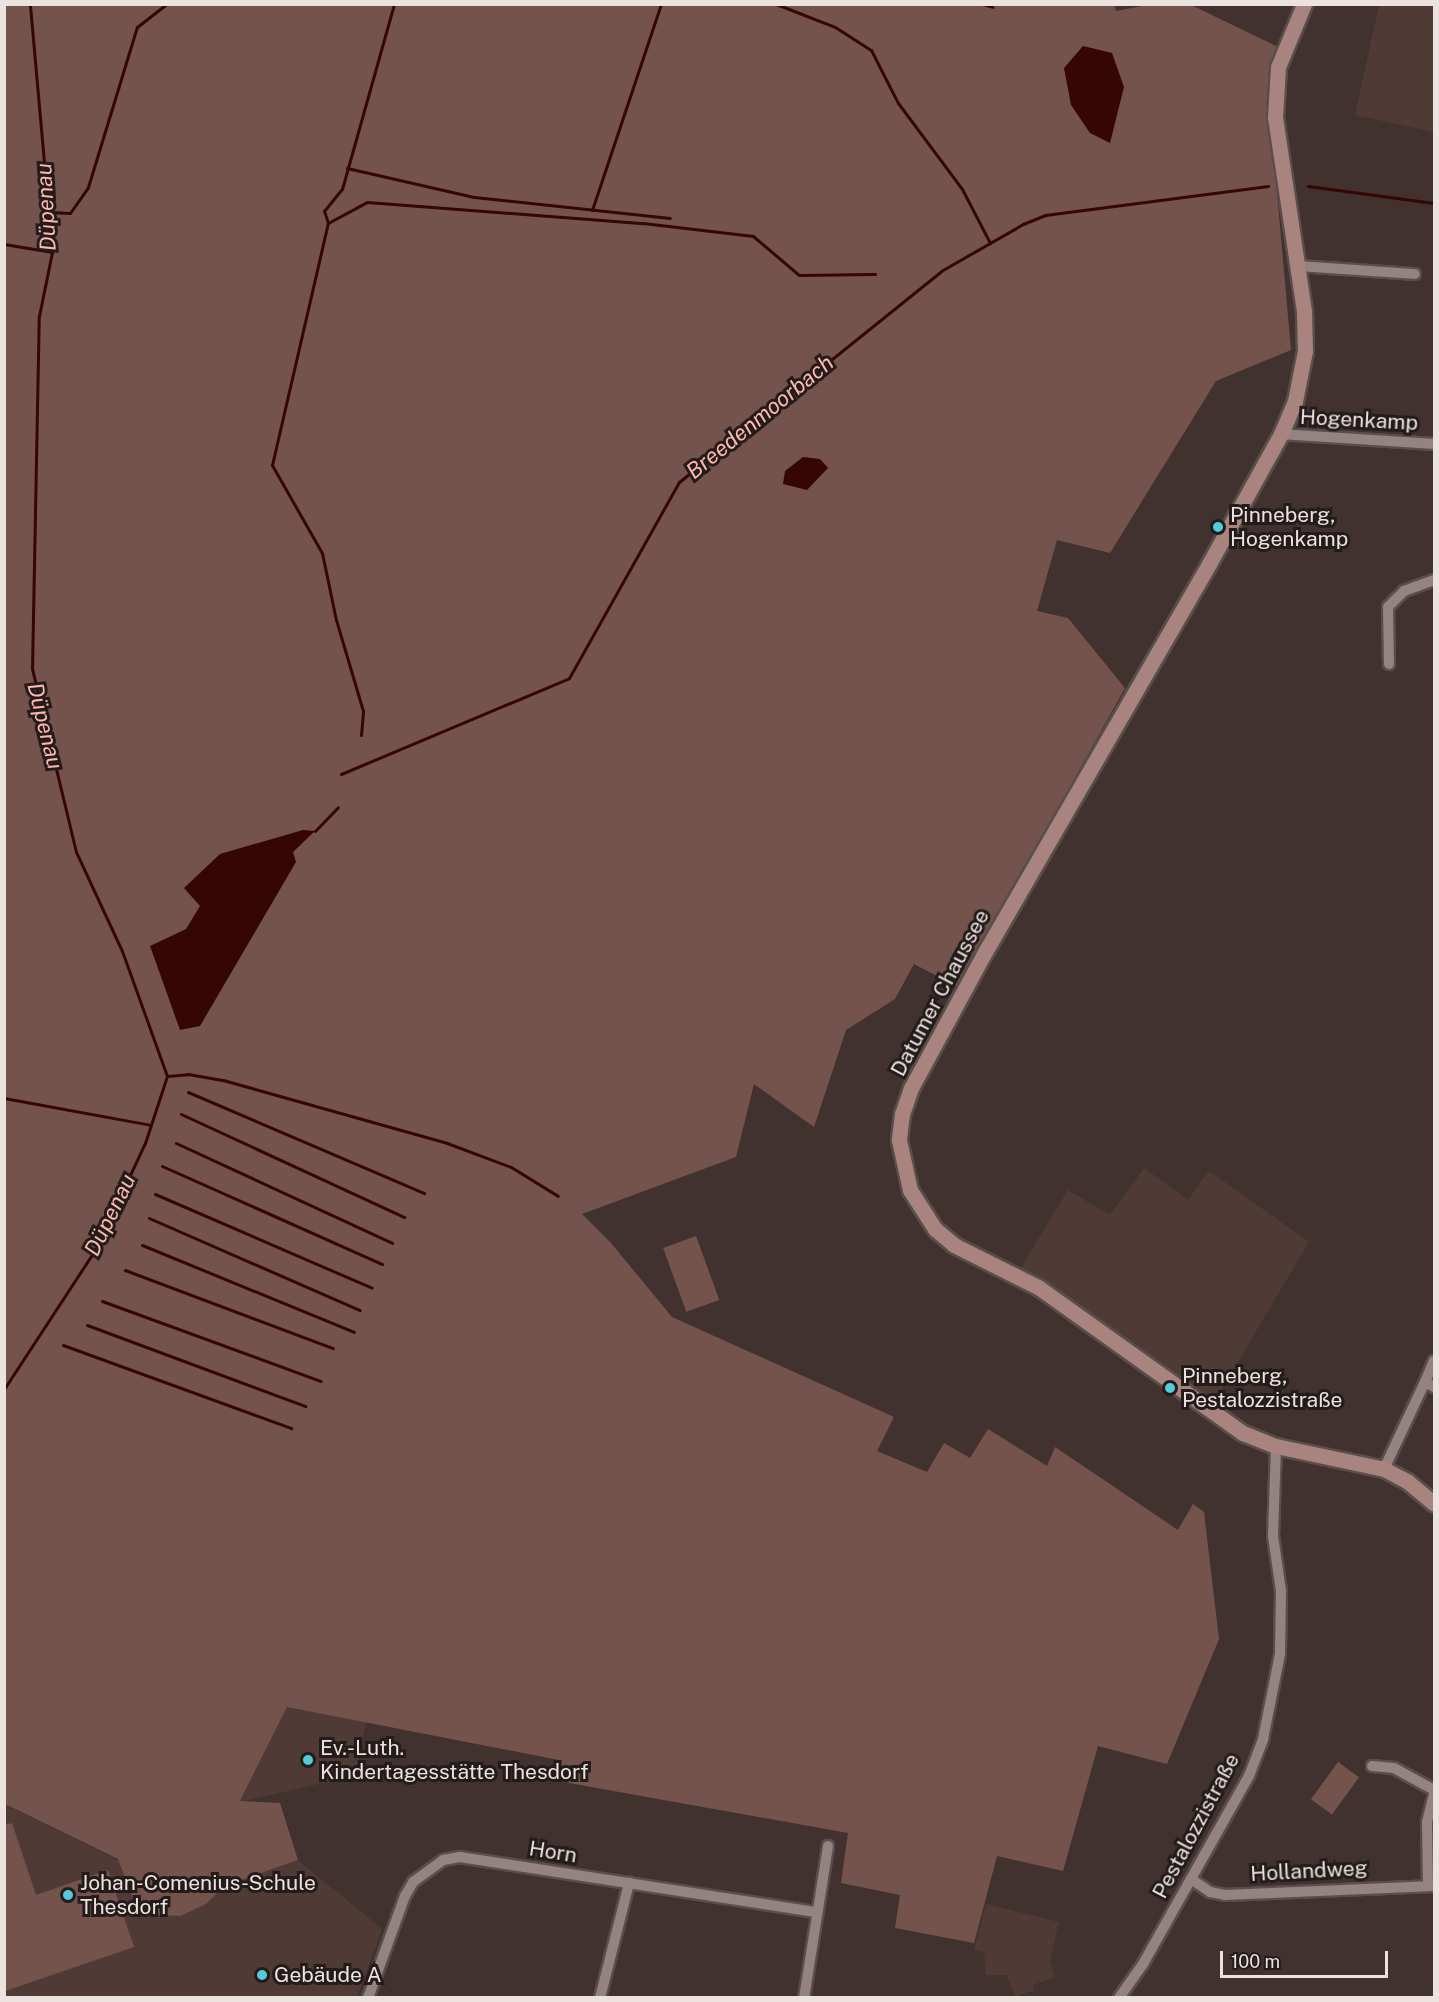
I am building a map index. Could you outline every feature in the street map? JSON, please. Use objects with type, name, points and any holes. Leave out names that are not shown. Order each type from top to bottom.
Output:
[{"type":"street","name":"Datumer Chaussee","points":[[1304,4],[1278,67],[1275,117],[1299,266],[1305,351],[1295,401],[1281,434],[980,960],[912,1088],[902,1114],[899,1140],[910,1190],[936,1229],[954,1245],[1038,1287],[1243,1434],[1276,1446],[1384,1469],[1407,1481],[1434,1504]]},
{"type":"street","points":[[1299,266],[1416,274]]},
{"type":"street","name":"Hogenkamp","points":[[1281,434],[1434,444]]},
{"type":"street","points":[[1389,664],[1388,607],[1404,591],[1434,580]]},
{"type":"street","points":[[1384,1469],[1430,1384],[1434,1360]]},
{"type":"street","name":"Pestalozzistraße","points":[[1119,1998],[1191,1879],[1249,1776],[1270,1708],[1281,1635],[1281,1591],[1273,1536],[1276,1446]]},
{"type":"street","points":[[1372,1766],[1394,1768],[1434,1792],[1427,1822],[1431,1886]]},
{"type":"street","points":[[804,1998],[828,1846]]},
{"type":"street","name":"Horn","points":[[368,1998],[409,1889],[428,1868],[443,1860],[460,1857],[817,1912]]},
{"type":"street","name":"Hollandweg","points":[[1191,1879],[1210,1892],[1225,1895],[1431,1886]]},
{"type":"street","points":[[600,1998],[629,1883]]},
{"type":"shaded area","points":[[1114,4],[1116,11],[1147,5],[1189,4],[1278,47],[1269,69],[1266,117],[1276,181],[1291,350],[1216,381],[1110,553],[1057,540],[1037,611],[1068,618],[1125,688],[958,987],[914,964],[895,999],[846,1030],[814,1127],[754,1084],[736,1157],[582,1214],[611,1243],[672,1317],[894,1417],[877,1451],[927,1472],[944,1443],[970,1458],[988,1429],[1047,1466],[1055,1447],[1178,1530],[1193,1504],[1204,1512],[1219,1639],[1167,1764],[1098,1746],[1063,1871],[997,1856],[974,1943],[895,1928],[900,1895],[841,1883],[848,1833],[569,1783],[559,1760],[287,1707],[240,1801],[280,1803],[298,1860],[224,1886],[206,1904],[180,1916],[139,1914],[118,1859],[5,1804],[4,5]]},
{"type":"shaded area","points":[[1379,5],[1434,5],[1434,132],[1355,115]]},
{"type":"shaded area","points":[[1083,46],[1112,53],[1124,87],[1110,143],[1090,133],[1071,105],[1064,68]]},
{"type":"shaded area","points":[[803,457],[820,459],[828,468],[807,490],[783,484],[785,471]]},
{"type":"shaded area","points":[[303,830],[315,831],[293,852],[296,862],[200,1026],[180,1030],[150,946],[186,929],[200,906],[184,888],[220,854]]},
{"type":"shaded area","points":[[1144,1168],[1188,1200],[1209,1171],[1309,1242],[1215,1400],[1042,1279],[1020,1269],[1068,1190],[1110,1215]]},
{"type":"shaded area","points":[[696,1236],[719,1300],[686,1312],[663,1248]]},
{"type":"shaded area","name":"Ev.-Luth. Kindertagesstätte Thesdorf","points":[[287,1707],[366,1722],[354,1779],[339,1779],[240,1802]]},
{"type":"shaded area","points":[[1338,1762],[1359,1777],[1332,1814],[1311,1799]]},
{"type":"shaded area","name":"Johan-Comenius-Schule Thesdorf","points":[[4,1804],[206,1904],[224,1886],[298,1860],[382,1929],[357,1997],[5,1997]]},
{"type":"shaded area","points":[[12,1823],[36,1895],[108,1870],[134,1947],[5,1991],[4,1825]]},
{"type":"shaded area","points":[[986,1904],[1059,1922],[1050,1961],[1055,1977],[1033,1985],[1034,1990],[1015,1997],[1007,1975],[986,1975],[984,1952],[974,1950]]},
{"type":"waterway","name":"Düpenau","points":[[4,1389],[95,1250],[145,1143],[167,1076],[122,951],[76,852],[32,669],[39,316],[52,252],[30,4]]},
{"type":"waterway","points":[[49,212],[70,213],[88,187],[137,27],[166,4]]},
{"type":"waterway","points":[[361,735],[363,711],[336,620],[322,553],[272,465],[328,223],[324,211],[342,189],[394,4]]},
{"type":"waterway","points":[[592,210],[661,4]]},
{"type":"waterway","points":[[776,4],[835,27],[871,50],[898,103],[962,189],[990,243]]},
{"type":"waterway","points":[[983,4],[993,7]]},
{"type":"waterway","points":[[347,168],[474,197],[670,218]]},
{"type":"waterway","name":"Breedenmoorbach","points":[[341,774],[569,678],[679,482],[941,271],[1023,224],[1045,215],[1268,186]]},
{"type":"waterway","name":"Breedenmoorbach","points":[[1308,186],[1434,203]]},
{"type":"waterway","points":[[328,223],[367,202],[643,223],[753,236],[799,275],[875,274]]},
{"type":"waterway","points":[[4,244],[52,252]]},
{"type":"waterway","points":[[315,831],[338,807]]},
{"type":"waterway","points":[[167,1076],[188,1074],[223,1080],[447,1143],[511,1167],[558,1196]]},
{"type":"waterway","points":[[188,1092],[424,1193]]},
{"type":"waterway","points":[[4,1098],[151,1125]]},
{"type":"waterway","points":[[181,1114],[404,1217]]},
{"type":"waterway","points":[[176,1143],[392,1243]]},
{"type":"waterway","points":[[162,1166],[382,1264]]},
{"type":"waterway","points":[[155,1194],[372,1288]]},
{"type":"waterway","points":[[149,1218],[360,1310]]},
{"type":"waterway","points":[[142,1245],[354,1332]]},
{"type":"waterway","points":[[125,1270],[333,1348]]},
{"type":"waterway","points":[[102,1301],[321,1381]]},
{"type":"waterway","points":[[87,1325],[305,1406]]},
{"type":"waterway","points":[[63,1345],[291,1428]]},
{"type":"place","name":"Pinneberg, Hogenkamp","points":[[1218,527]]},
{"type":"place","name":"Pinneberg, Pestalozzistraße","points":[[1170,1388]]},
{"type":"place","name":"Ev.-Luth. Kindertagesstätte Thesdorf","points":[[308,1760]]},
{"type":"place","name":"Johan-Comenius-Schule Thesdorf","points":[[68,1895]]},
{"type":"place","name":"Gebäude A","points":[[262,1975]]}]
